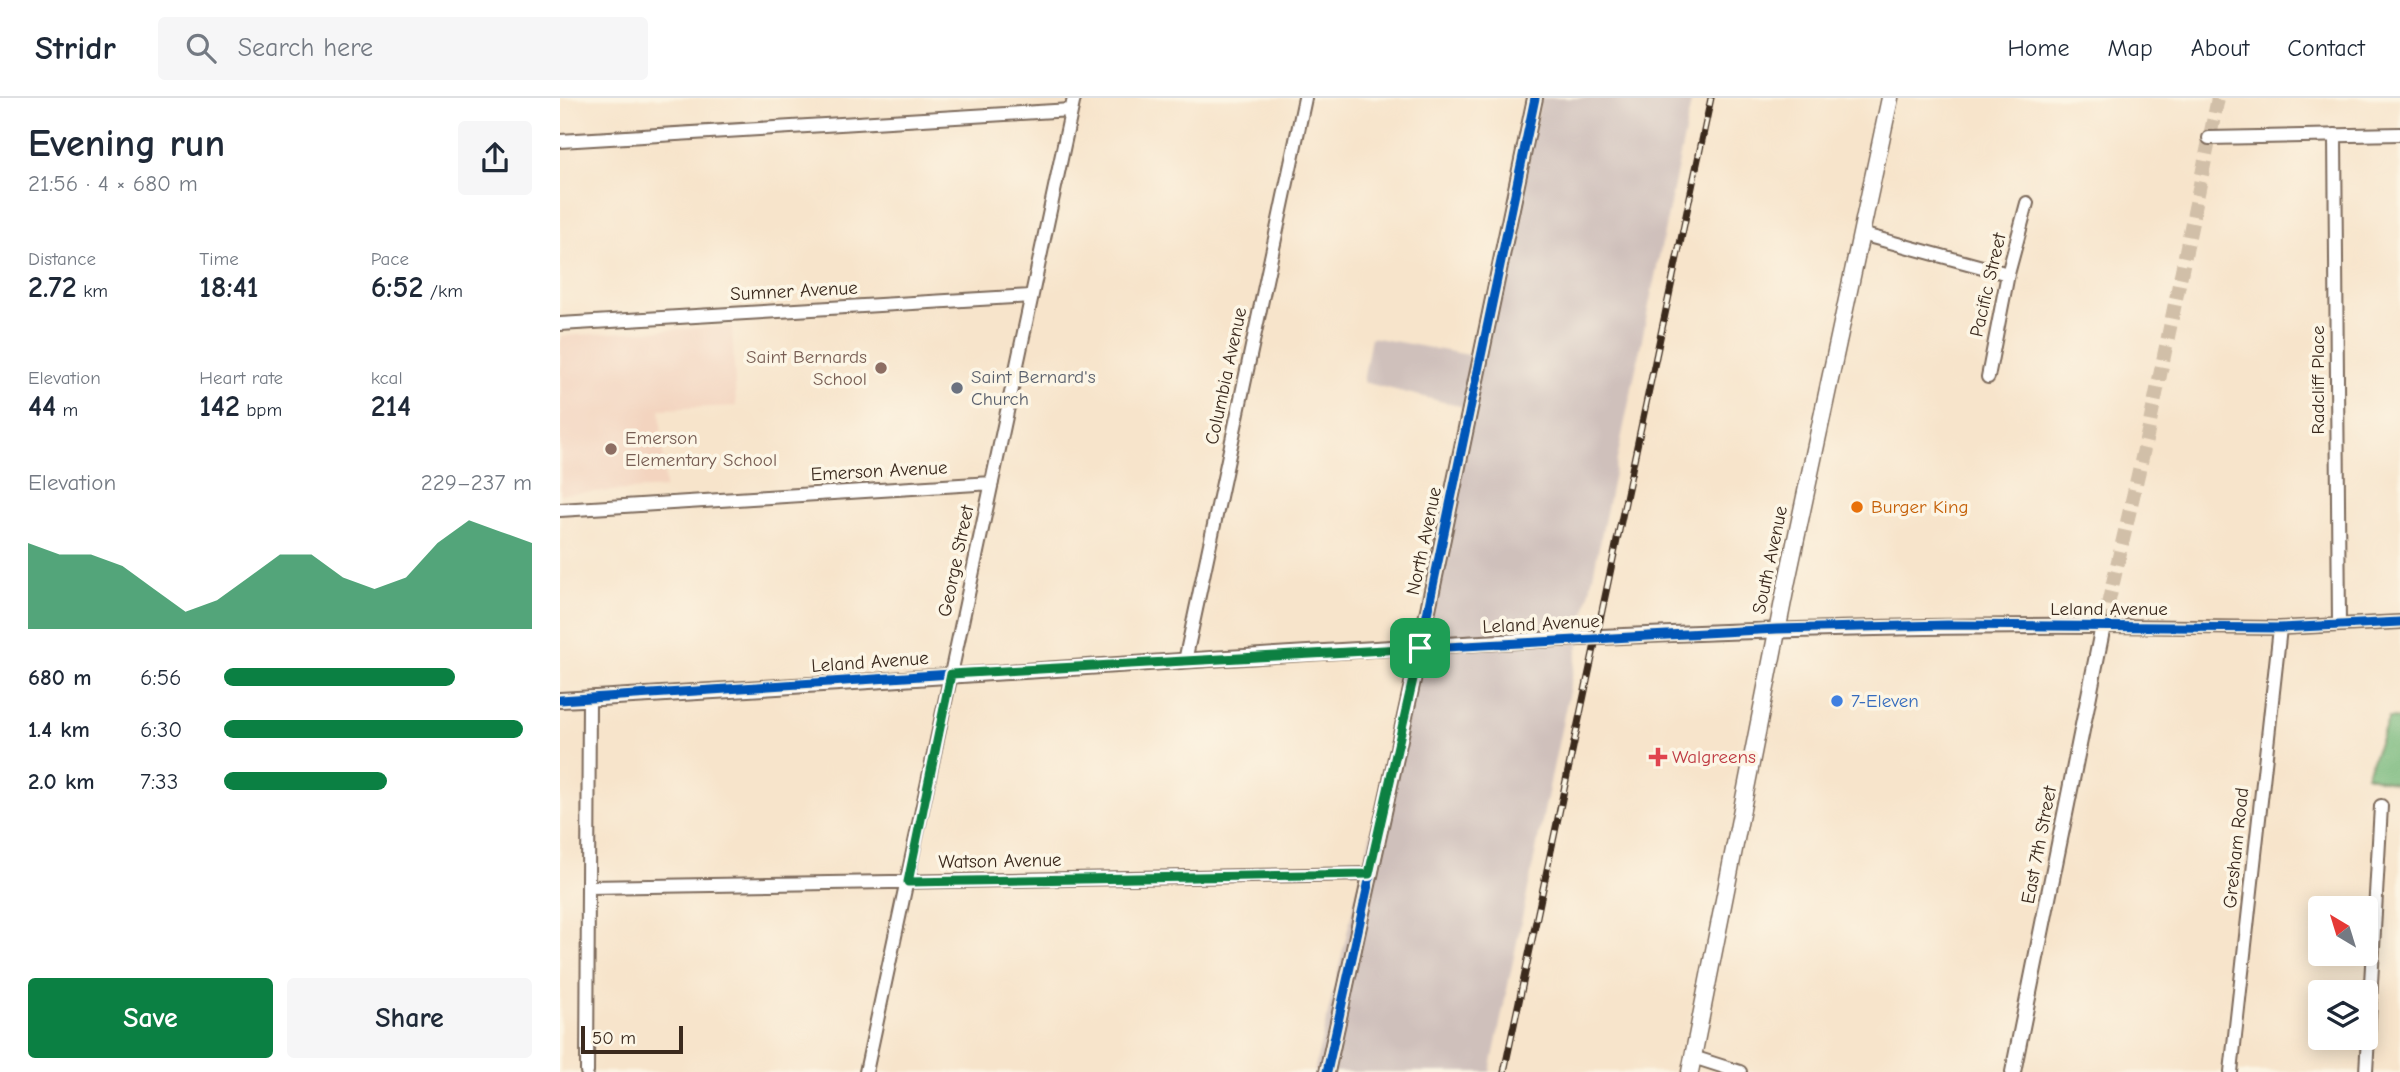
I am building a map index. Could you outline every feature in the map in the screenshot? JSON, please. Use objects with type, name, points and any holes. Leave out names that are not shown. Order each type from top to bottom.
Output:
[{"type":"main road","name":"South Avenue","points":[[1691,1065],[1777,629],[1890,98]]},
{"type":"street","name":"Columbia Avenue","points":[[1185,661],[1305,98]]},
{"type":"street","name":"North Avenue","points":[[1327,1072],[1420,648],[1535,98]]},
{"type":"street","points":[[560,141],[1073,104]]},
{"type":"street","name":"George Street","points":[[866,1072],[1073,104]]},
{"type":"street","points":[[2210,138],[2400,134]]},
{"type":"street","name":"Radcliff Place","points":[[2335,135],[2339,624]]},
{"type":"street","name":"Pacific Street","points":[[1988,377],[2008,274],[2027,203]]},
{"type":"street","points":[[1861,234],[2008,274]]},
{"type":"street","name":"Sumner Avenue","points":[[560,324],[1031,296]]},
{"type":"street","name":"Emerson Avenue","points":[[560,510],[992,483]]},
{"type":"street","name":"Leland Avenue","points":[[560,700],[951,674],[1777,629],[1947,625],[2280,628],[2400,622]]},
{"type":"street","name":"East 7th Street","points":[[2013,1072],[2103,626]]},
{"type":"street","name":"Gresham Road","points":[[2231,1072],[2280,628]]},
{"type":"street","points":[[587,1072],[590,699]]},
{"type":"street","points":[[2366,1072],[2381,806]]},
{"type":"street","name":"Watson Avenue","points":[[589,887],[1369,874]]},
{"type":"street","points":[[1691,1065],[1740,1072]]},
{"type":"shaded area","points":[[1541,98],[1692,98],[1490,1072],[1314,1072],[1472,409],[1363,382],[1371,337],[1485,358]]},
{"type":"shaded area","name":"Emerson Elementary School","points":[[732,326],[736,406],[660,409],[665,488],[560,494],[560,336]]},
{"type":"green space","points":[[2389,718],[2400,719],[2400,785],[2366,775]]},
{"type":"tunnel","points":[[2103,626],[2150,423],[2218,98]]},
{"type":"railway","points":[[1504,1072],[1711,98]]},
{"type":"cycle path","points":[[1327,1072],[1420,648],[1535,98]]},
{"type":"cycle path","points":[[560,700],[951,674],[1777,629],[1947,625],[2280,628],[2400,622]]},
{"type":"place","name":"Saint Bernards School","points":[[881,368]]},
{"type":"place","name":"Saint Bernard's Church","points":[[957,388]]},
{"type":"place","name":"Emerson Elementary School","points":[[611,449]]},
{"type":"place","name":"Burger King","points":[[1857,507]]},
{"type":"place","name":"7-Eleven","points":[[1837,701]]},
{"type":"place","name":"Walgreens","points":[[1658,757]]},
{"type":"route","points":[[1420,648],[1369,874],[908,882],[951,674],[1420,648]]}]
